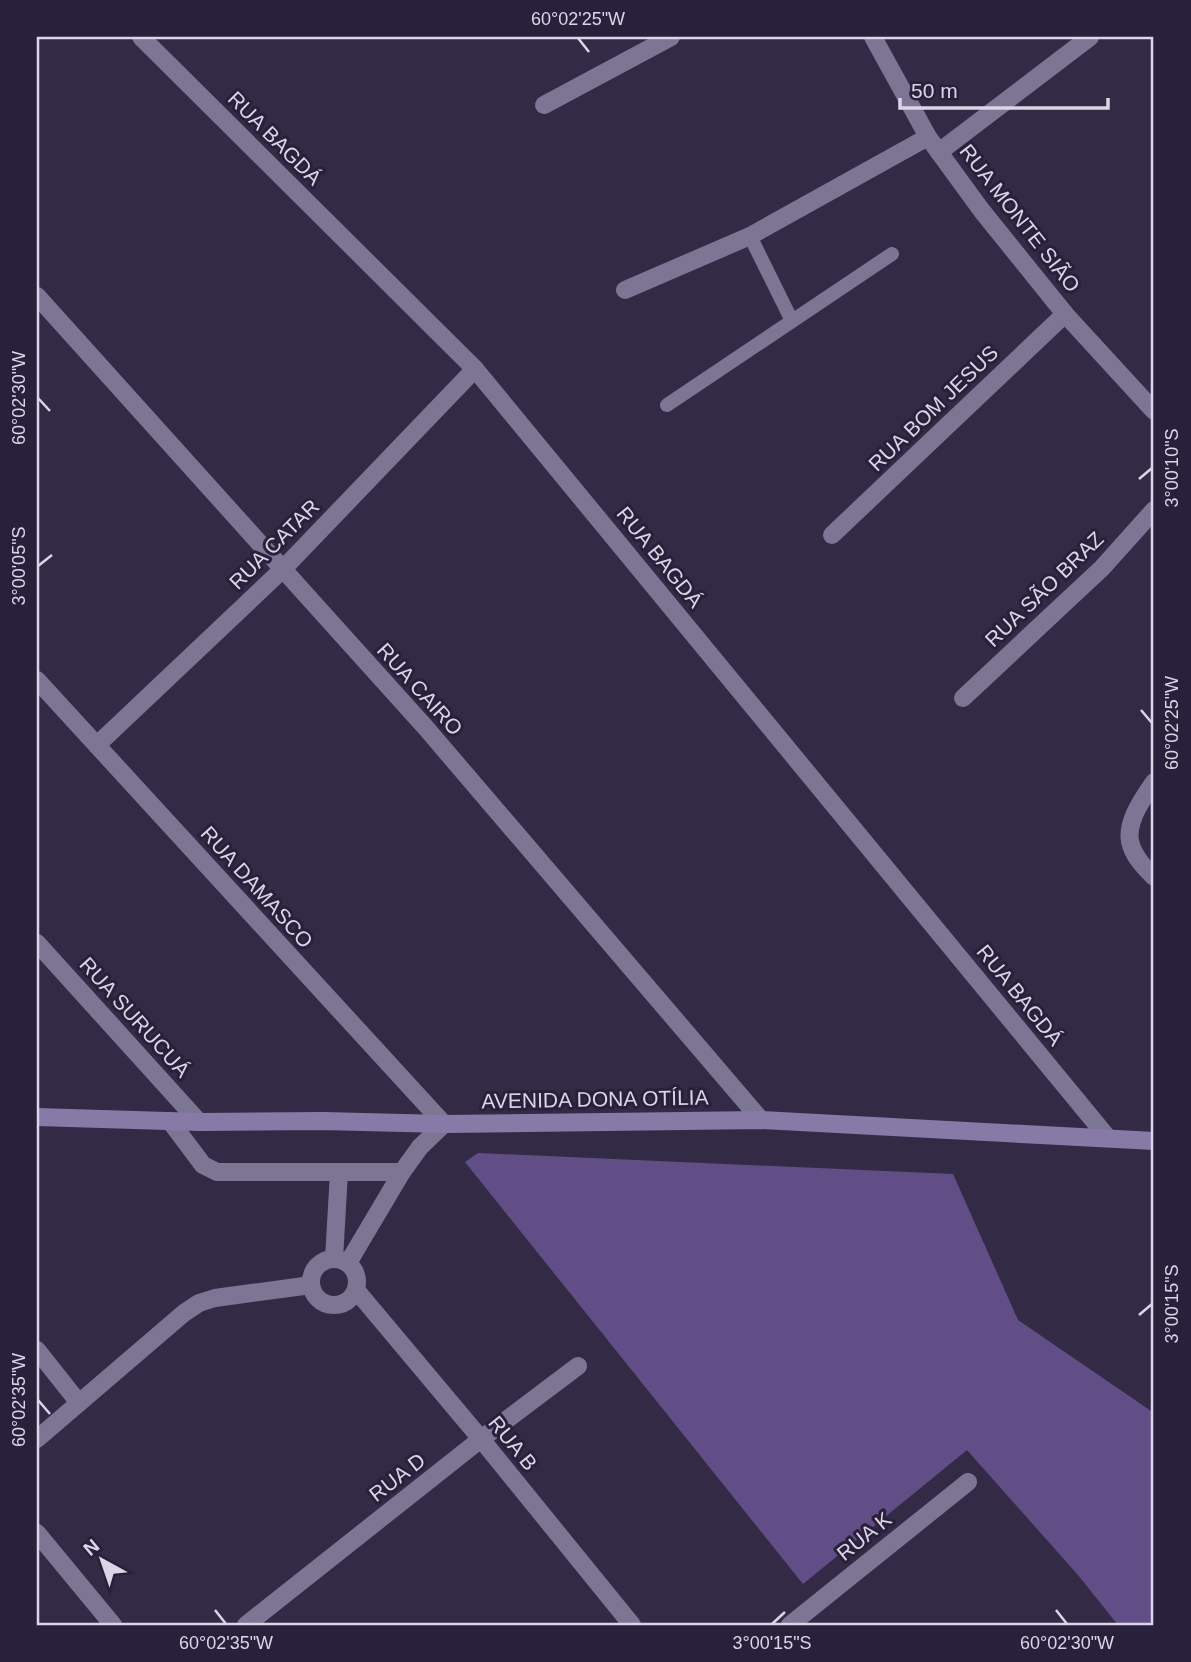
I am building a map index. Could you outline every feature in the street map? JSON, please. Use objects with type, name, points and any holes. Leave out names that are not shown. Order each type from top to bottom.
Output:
[{"type":"street","name":"RUA BAGDÁ","points":[[141,37],[475,369],[1108,1138]]},
{"type":"street","points":[[544,105],[671,37]]},
{"type":"street","name":"RUA MONTE SIÃO","points":[[873,37],[934,145],[982,211],[1065,314],[1154,411]]},
{"type":"street","points":[[625,290],[750,236],[934,145],[1090,37]]},
{"type":"street","name":"RUA CAIRO","points":[[37,296],[426,728],[761,1120]]},
{"type":"street","name":"RUA BOM JESUS","points":[[832,535],[1065,314]]},
{"type":"street","name":"RUA CATAR","points":[[97,745],[283,569],[475,369]]},
{"type":"street","name":"RUA SÃO BRAZ","points":[[964,698],[1102,568],[1154,510]]},
{"type":"street","name":"RUA DAMASCO","points":[[37,680],[444,1124]]},
{"type":"street","points":[[1154,782],[1131,825],[1130,842],[1140,862],[1154,877]]},
{"type":"street","name":"RUA SURUCUÁ","points":[[37,943],[199,1122]]},
{"type":"street","name":"AVENIDA DONA OTÍLIA","points":[[37,1118],[444,1124],[761,1120],[1154,1141]]},
{"type":"street","points":[[170,1121],[203,1165],[218,1172],[402,1172]]},
{"type":"street","points":[[341,1261],[402,1172],[421,1147],[444,1124]]},
{"type":"street","points":[[339,1172],[341,1261]]},
{"type":"street","points":[[341,1261],[353,1268],[357,1275],[356,1290],[347,1302],[332,1306],[324,1304],[313,1293],[311,1277],[319,1264],[341,1261]]},
{"type":"street","points":[[37,1439],[199,1303],[215,1298],[311,1285]]},
{"type":"street","name":"RUA B","points":[[356,1290],[632,1625]]},
{"type":"street","points":[[37,1350],[79,1404]]},
{"type":"street","name":"RUA D","points":[[246,1625],[481,1439],[578,1366]]},
{"type":"street","name":"RUA K","points":[[790,1625],[968,1482]]},
{"type":"street","points":[[37,1533],[113,1625]]},
{"type":"lane","points":[[750,236],[792,321]]},
{"type":"lane","points":[[667,405],[892,254]]},
{"type":"shaded area","points":[[478,1153],[953,1174],[1018,1320],[1154,1413],[1154,1625],[1118,1625],[1078,1575],[967,1450],[803,1584],[465,1162]]}]
